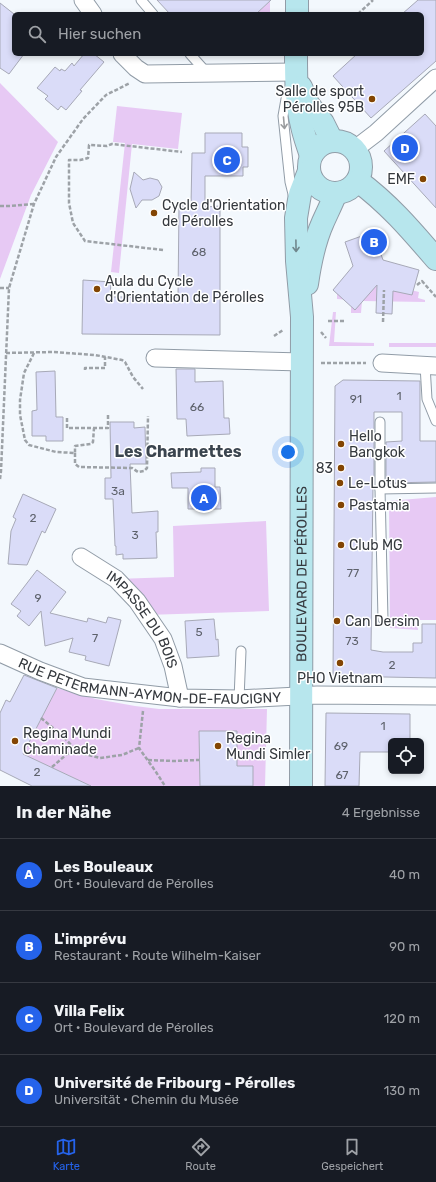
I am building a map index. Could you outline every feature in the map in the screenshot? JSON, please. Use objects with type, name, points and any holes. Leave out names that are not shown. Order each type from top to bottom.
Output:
[{"type":"main road","points":[[297,0],[297,12]]},
{"type":"main road","points":[[296,63],[308,104],[323,123],[332,141],[338,140],[345,142],[355,149],[360,157],[362,166],[361,175],[353,187],[348,190],[336,194],[328,192],[319,188],[311,178],[310,164],[299,112],[296,63]]},
{"type":"main road","name":"BOULEVARD DE PÉROLLES","points":[[301,786],[302,317],[297,261],[296,218],[300,194],[317,147],[332,141]]},
{"type":"main road","points":[[358,181],[381,199],[436,259]]},
{"type":"main road","name":"BOULEVARD DE PÉROLLES","points":[[302,317],[311,258],[323,222],[336,194]]},
{"type":"street","points":[[83,0],[92,12]]},
{"type":"street","points":[[124,56],[136,68],[145,74],[207,73],[296,63]]},
{"type":"street","points":[[355,149],[436,78]]},
{"type":"street","points":[[155,358],[302,362]]},
{"type":"street","points":[[382,363],[432,364]]},
{"type":"street","name":"IMPASSE DU BOIS","points":[[81,557],[116,579],[137,601],[163,639],[173,666],[180,698]]},
{"type":"street","name":"RUE PETERMANN-AYMON-DE-FAUCIGNY","points":[[0,653],[40,671],[83,687],[180,698],[239,699],[317,696],[436,696]]},
{"type":"lane","points":[[141,0],[151,12]]},
{"type":"lane","points":[[192,56],[207,73]]},
{"type":"lane","name":"BOULEVARD DE PÉROLLES","points":[[296,63],[283,116],[290,182],[297,207]]},
{"type":"lane","points":[[432,364],[427,399],[436,421]]},
{"type":"lane","points":[[380,422],[383,619]]},
{"type":"lane","points":[[380,489],[436,488]]},
{"type":"lane","points":[[239,699],[241,651]]},
{"type":"path","points":[[360,12],[373,0]]},
{"type":"path","points":[[0,479],[8,288],[34,204],[56,157],[83,119],[106,95],[130,82],[143,78],[145,74]]},
{"type":"path","points":[[164,250],[85,241],[73,223],[69,203],[69,160],[88,158],[89,145],[107,146],[112,144],[182,152]]},
{"type":"path","points":[[0,206],[34,204]]},
{"type":"path","points":[[417,285],[422,281],[436,297]]},
{"type":"path","points":[[0,288],[8,288]]},
{"type":"path","points":[[383,322],[384,290]]},
{"type":"path","points":[[328,321],[345,321]]},
{"type":"path","points":[[6,353],[53,352],[95,355],[122,360],[125,362],[132,377],[143,389]]},
{"type":"path","points":[[34,353],[24,373],[20,400],[20,415],[25,440],[29,445],[56,452],[75,453]]},
{"type":"path","points":[[85,370],[85,368],[105,368],[106,357]]},
{"type":"path","points":[[325,363],[382,363]]},
{"type":"path","points":[[67,418],[67,428],[108,428],[108,415]]},
{"type":"path","points":[[94,428],[93,442],[91,444],[75,446],[75,464],[79,467],[132,468],[138,472],[144,471],[147,468],[148,416]]},
{"type":"path","points":[[144,694],[139,748],[165,786]]},
{"type":"path","points":[[42,718],[64,736],[77,752]]},
{"type":"path","points":[[52,767],[67,754],[77,752],[100,758],[122,755],[139,748]]},
{"type":"path","points":[[148,760],[174,762],[199,760]]},
{"type":"shaded area","points":[[269,2],[270,2],[270,12],[258,12]]},
{"type":"shaded area","points":[[0,83],[58,142],[31,195],[0,279]]},
{"type":"shaded area","points":[[117,106],[182,113],[178,149],[132,144],[119,273],[111,272],[125,143],[113,142]]},
{"type":"shaded area","points":[[378,282],[419,292],[418,298],[425,300],[425,302],[362,301],[361,313],[351,313],[351,300],[337,299],[337,289]]},
{"type":"shaded area","points":[[333,312],[336,312],[334,342],[374,343],[374,346],[329,346]]},
{"type":"shaded area","points":[[389,343],[436,343],[436,347],[389,347]]},
{"type":"shaded area","points":[[436,497],[436,620],[417,620],[418,630],[390,628],[389,501]]},
{"type":"shaded area","points":[[266,521],[269,611],[146,615],[116,579],[174,577],[173,526]]},
{"type":"shaded area","points":[[57,688],[96,699],[159,709],[267,709],[265,786],[253,786],[253,766],[237,766],[199,731],[200,786],[91,786],[23,754]]},
{"type":"building","points":[[157,0],[271,0],[258,12],[168,12]]},
{"type":"building","points":[[418,0],[436,0],[436,61],[371,118],[333,76],[355,56],[424,56],[424,12],[404,12]]},
{"type":"building","points":[[0,3],[12,12],[12,56],[22,56],[9,74],[0,68]]},
{"type":"building","points":[[82,56],[96,56],[104,62],[80,90],[82,91],[66,110],[61,106],[58,110],[45,99],[48,96],[37,88],[55,67],[60,71],[61,69],[65,71],[72,63],[74,66]]},
{"type":"building","name":"EMF","points":[[425,114],[436,126],[436,208],[384,151]]},
{"type":"building","points":[[205,133],[242,133],[242,147],[248,147],[248,167],[243,167],[243,176],[205,176],[205,207],[220,206],[220,335],[82,334],[83,280],[111,282],[110,297],[178,297],[179,206],[191,206],[192,153],[205,153]]},
{"type":"building","points":[[134,172],[143,180],[150,178],[158,180],[162,187],[159,196],[152,200],[142,200],[136,208],[130,189]]},
{"type":"building","points":[[373,232],[383,260],[419,270],[412,295],[393,291],[392,314],[376,313],[377,285],[355,310],[333,290],[353,266],[345,242]]},
{"type":"building","points":[[176,369],[195,369],[195,382],[223,381],[224,418],[229,418],[230,434],[187,436],[186,419],[177,419]]},
{"type":"building","points":[[55,371],[56,417],[63,417],[63,441],[46,441],[46,436],[32,436],[32,411],[37,410],[36,372]]},
{"type":"building","points":[[343,380],[420,381],[420,441],[436,441],[436,482],[386,483],[386,442],[402,441],[402,412],[374,412],[371,650],[383,652],[413,652],[413,643],[422,643],[422,624],[436,624],[436,678],[333,676],[335,386]]},
{"type":"building","points":[[110,422],[134,422],[134,428],[145,427],[146,464],[130,464],[132,513],[158,511],[158,532],[156,532],[157,558],[123,559],[123,554],[116,555],[113,499],[105,499],[105,478],[111,478]]},
{"type":"building","points":[[201,468],[215,468],[215,487],[220,487],[221,509],[188,509],[188,488],[172,488],[171,473],[201,472]]},
{"type":"building","points":[[23,494],[56,509],[45,533],[42,531],[27,565],[8,564],[11,531],[16,519],[13,517]]},
{"type":"building","points":[[37,570],[66,592],[50,613],[87,622],[88,618],[106,623],[108,617],[121,620],[109,666],[85,660],[86,656],[69,652],[73,638],[45,646],[41,611],[29,626],[17,616],[21,611],[11,604]]},
{"type":"building","points":[[214,619],[216,640],[218,639],[219,656],[187,658],[185,621]]},
{"type":"building","name":"Regina Mundi Chaminade","points":[[24,675],[57,688],[23,754],[91,786],[32,786],[0,770],[0,713],[6,700],[10,702]]},
{"type":"building","points":[[326,713],[410,714],[410,738],[388,738],[388,752],[360,752],[359,786],[325,786]]},
{"type":"building","name":"Regina Mundi Simler","points":[[199,731],[237,731],[237,766],[253,766],[253,786],[200,786]]},
{"type":"place","name":"Salle de sport Pérolles 95B","points":[[372,99]]},
{"type":"place","name":"Université de Fribourg - Pérolles","points":[[405,148]]},
{"type":"place","name":"Villa Felix","points":[[227,160]]},
{"type":"place","name":"EMF","points":[[423,179]]},
{"type":"place","name":"Cycle d'Orientation de Pérolles","points":[[154,213]]},
{"type":"place","name":"L'imprévu","points":[[374,242]]},
{"type":"place","name":"Aula du Cycle d'Orientation de Pérolles","points":[[97,289]]},
{"type":"place","name":"Hello Bangkok","points":[[341,444]]},
{"type":"place","name":"83","points":[[341,468]]},
{"type":"place","name":"Le-Lotus","points":[[340,483]]},
{"type":"place","name":"Les Bouleaux","points":[[204,498]]},
{"type":"place","name":"Pastamia","points":[[341,505]]},
{"type":"place","name":"Club MG","points":[[341,545]]},
{"type":"place","name":"Can Dersim","points":[[337,621]]},
{"type":"place","name":"PHO Vietnam","points":[[340,663]]},
{"type":"place","name":"Regina Mundi Chaminade","points":[[15,741]]},
{"type":"place","name":"Regina Mundi Simler","points":[[218,746]]},
{"type":"district","name":"Les Charmettes","points":[[178,451]]}]
